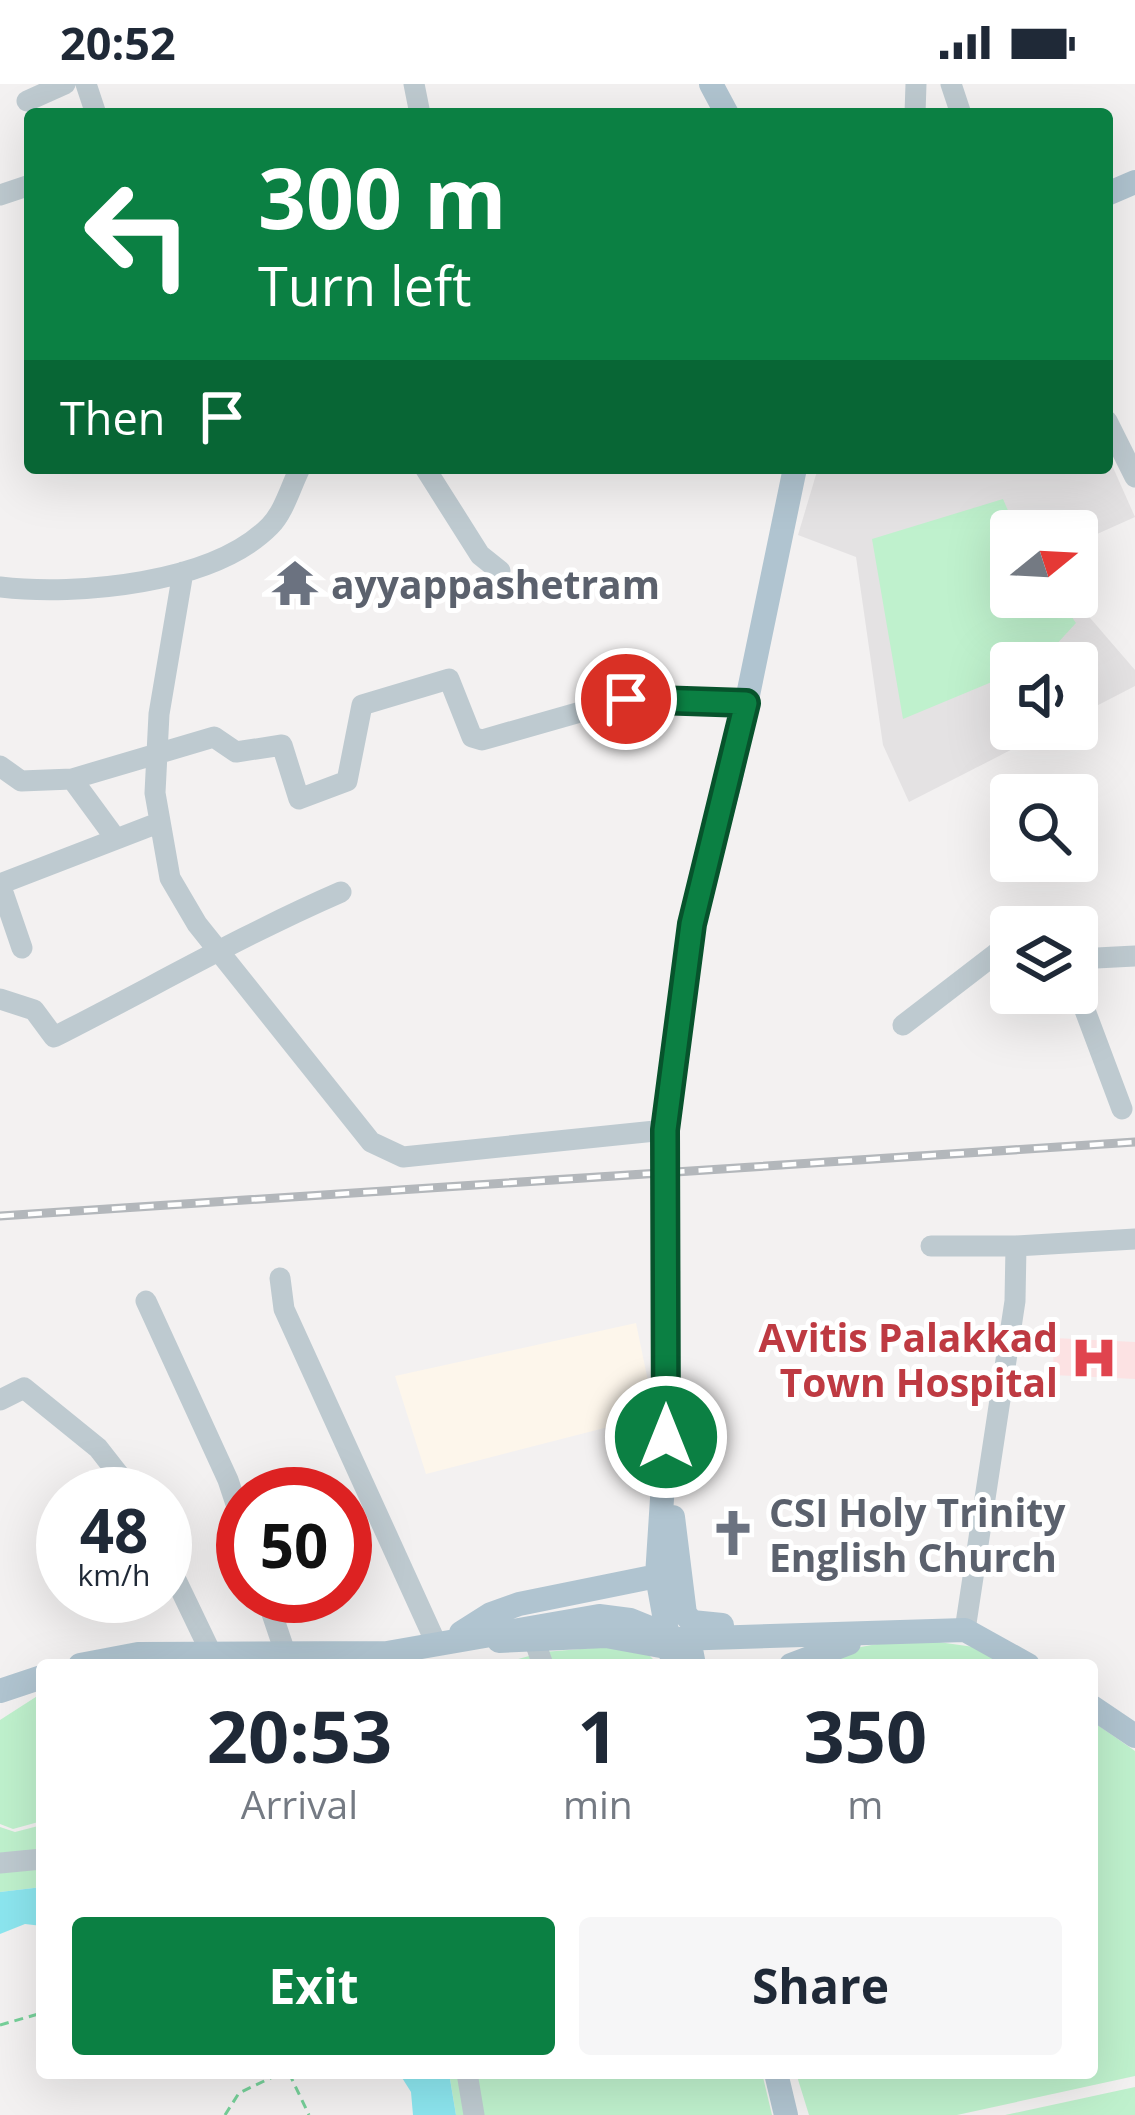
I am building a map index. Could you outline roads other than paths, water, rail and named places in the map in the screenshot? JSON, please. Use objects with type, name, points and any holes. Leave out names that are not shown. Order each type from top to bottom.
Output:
[{"type":"main road","points":[[794,474],[746,703],[692,924],[665,1139],[666,1437],[680,1603],[692,1622],[844,1622],[892,1630]]},
{"type":"main road","points":[[666,1437],[656,1576],[675,1645]]},
{"type":"main road","points":[[112,1659],[138,1654],[387,1653],[519,1604],[656,1576]]},
{"type":"main road","points":[[439,1635],[599,1616],[630,1619],[675,1645]]},
{"type":"main road","points":[[807,1659],[892,1630]]},
{"type":"main road","points":[[439,1635],[539,1654],[606,1636],[675,1645],[892,1630],[965,1630],[1017,1659]]},
{"type":"main road","points":[[0,1691],[36,1679]]},
{"type":"main road","points":[[1098,1711],[1135,1736]]},
{"type":"main road","points":[[777,2079],[786,2115]]},
{"type":"street","points":[[27,100],[65,84]]},
{"type":"street","points":[[1113,433],[1135,477]]},
{"type":"street","points":[[0,587],[73,587],[183,572],[226,558],[274,522],[296,474]]},
{"type":"street","points":[[428,474],[480,555],[500,571]]},
{"type":"street","points":[[183,572],[149,754],[148,826],[208,956],[371,1142],[403,1157],[665,1139]]},
{"type":"street","points":[[0,766],[21,781],[72,779],[214,737],[236,752],[282,745],[298,799],[347,782],[362,705],[449,679],[472,737],[482,740],[626,699],[746,703]]},
{"type":"street","points":[[72,779],[116,839]]},
{"type":"street","points":[[22,948],[0,884],[148,826]]},
{"type":"street","points":[[0,998],[34,1010],[54,1036],[341,892]]},
{"type":"street","points":[[1098,960],[1135,956]]},
{"type":"street","points":[[902,1025],[990,958]]},
{"type":"street","points":[[1087,1014],[1122,1109]]},
{"type":"street","points":[[931,1246],[1135,1239]]},
{"type":"street","points":[[965,1630],[1015,1301],[1016,1246]]},
{"type":"street","points":[[280,1278],[284,1309],[397,1557],[439,1635]]},
{"type":"street","points":[[146,1301],[222,1467]]},
{"type":"street","points":[[0,1400],[24,1388],[98,1448],[113,1467]]},
{"type":"street","points":[[192,1613],[212,1654]]},
{"type":"street","points":[[275,1623],[286,1655]]},
{"type":"street","points":[[0,1863],[36,1859]]},
{"type":"street","points":[[468,2079],[474,2115]]},
{"type":"water","points":[[36,1888],[36,1925],[25,1924],[0,1934],[0,1892]]},
{"type":"water","points":[[403,2079],[450,2079],[456,2115],[413,2115],[411,2092]]},
{"type":"railway","points":[[0,1216],[1135,1142]]},
{"type":"place","name":"ayyappashetram","points":[[295,583]]},
{"type":"place","name":"Avitis Palakkad Town Hospital","points":[[1094,1358]]},
{"type":"place","name":"CSI Holy Trinity English Church","points":[[733,1533]]}]
